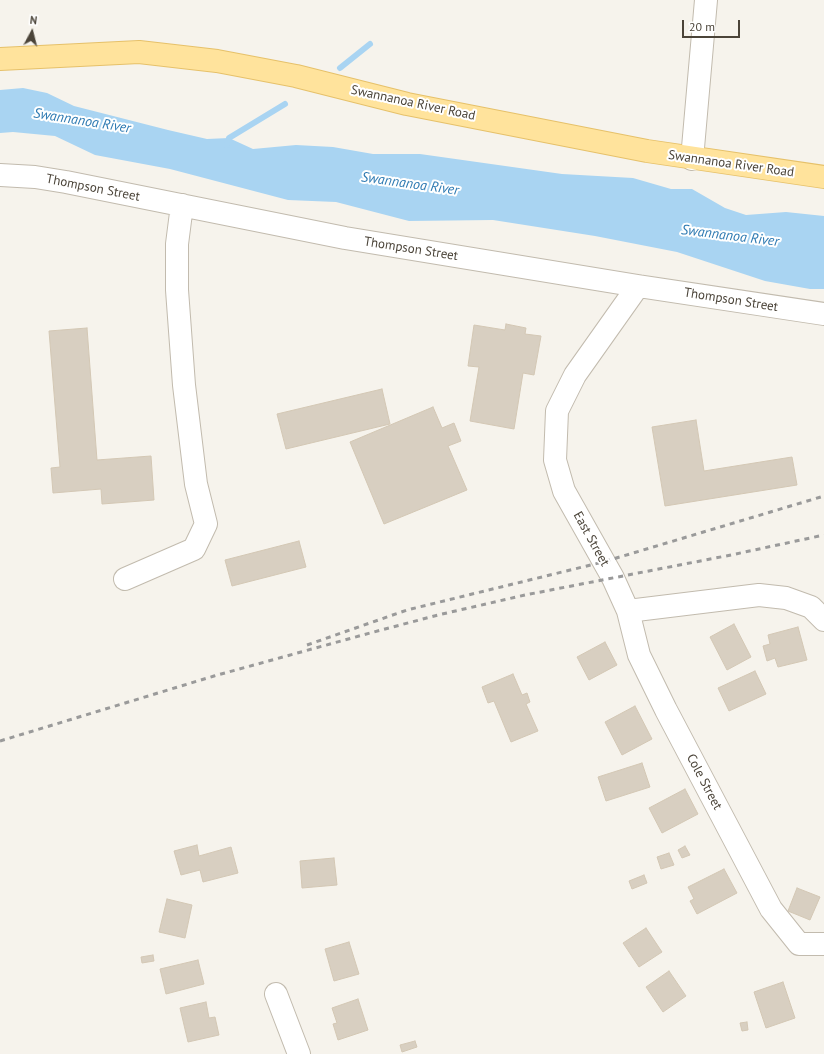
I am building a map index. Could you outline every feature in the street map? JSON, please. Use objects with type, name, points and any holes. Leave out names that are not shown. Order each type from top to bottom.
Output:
[{"type":"main road","name":"Swannanoa River Road","points":[[0,59],[139,52],[217,60],[296,76],[407,104],[640,150],[824,178]]},
{"type":"street","points":[[692,159],[706,0]]},
{"type":"street","name":"Thompson Street","points":[[0,175],[35,177],[66,182],[345,238],[638,286],[824,314]]},
{"type":"street","points":[[125,579],[194,550],[206,524],[196,484],[184,385],[177,290],[177,244],[182,205]]},
{"type":"street","name":"East Street","points":[[628,612],[613,578],[564,491],[555,460],[557,411],[575,375],[638,286]]},
{"type":"street","points":[[628,612],[759,595],[786,598],[811,607],[824,620]]},
{"type":"street","name":"Cole Street","points":[[628,612],[639,655],[666,710],[771,909],[799,944],[824,944]]},
{"type":"street","points":[[276,994],[299,1054]]},
{"type":"water","name":"Swannanoa River","points":[[23,88],[47,93],[74,106],[168,130],[207,139],[229,138],[253,149],[296,145],[333,147],[373,154],[420,154],[562,174],[633,178],[671,189],[692,189],[725,208],[746,215],[786,212],[824,216],[824,289],[810,289],[765,281],[677,252],[595,236],[493,220],[409,221],[336,202],[288,200],[170,169],[95,155],[55,136],[13,132],[0,133],[0,90]]},
{"type":"building","points":[[506,324],[526,328],[525,334],[541,336],[534,375],[523,373],[514,429],[470,421],[479,367],[468,366],[474,325],[505,330]]},
{"type":"building","points":[[87,328],[97,460],[151,456],[154,500],[102,504],[101,489],[53,493],[51,468],[60,467],[49,331]]},
{"type":"building","points":[[382,389],[390,424],[286,449],[277,414]]},
{"type":"building","points":[[433,407],[442,428],[454,423],[461,441],[448,446],[467,490],[384,524],[350,442]]},
{"type":"building","points":[[696,420],[704,471],[792,457],[797,485],[665,506],[652,427]]},
{"type":"building","points":[[299,541],[306,567],[232,586],[225,560]]},
{"type":"building","points":[[734,624],[751,657],[727,670],[710,637]]},
{"type":"building","points":[[798,627],[807,660],[778,667],[775,658],[767,661],[763,646],[770,644],[768,635]]},
{"type":"building","points":[[605,642],[617,665],[589,680],[577,657]]},
{"type":"building","points":[[755,671],[766,694],[729,711],[718,688]]},
{"type":"building","points":[[513,674],[522,695],[527,693],[530,702],[526,704],[538,731],[511,742],[494,701],[488,703],[482,687]]},
{"type":"building","points":[[635,706],[652,739],[622,755],[605,722]]},
{"type":"building","points":[[642,763],[650,787],[606,801],[598,777]]},
{"type":"building","points":[[685,789],[698,814],[662,833],[649,808]]},
{"type":"building","points":[[197,845],[199,856],[231,847],[238,873],[203,882],[200,870],[181,875],[174,851]]},
{"type":"building","points":[[685,846],[690,855],[682,858],[678,850]]},
{"type":"building","points":[[669,853],[674,865],[661,869],[657,857]]},
{"type":"building","points":[[334,858],[337,885],[302,888],[300,861]]},
{"type":"building","points":[[724,869],[737,893],[697,914],[690,901],[694,899],[688,887]]},
{"type":"building","points":[[644,875],[647,883],[632,889],[629,881]]},
{"type":"building","points":[[797,888],[820,897],[810,920],[788,911]]},
{"type":"building","points":[[167,899],[192,905],[185,938],[159,932]]},
{"type":"building","points":[[646,928],[662,952],[639,967],[623,943]]},
{"type":"building","points":[[349,942],[359,974],[334,981],[325,949]]},
{"type":"building","points":[[153,955],[154,961],[142,963],[141,957]]},
{"type":"building","points":[[198,960],[204,984],[166,994],[160,969]]},
{"type":"building","points":[[669,971],[686,996],[663,1012],[646,987]]},
{"type":"building","points":[[783,982],[795,1018],[766,1028],[754,992]]},
{"type":"building","points":[[358,999],[368,1030],[338,1040],[333,1024],[337,1023],[332,1008]]},
{"type":"building","points":[[206,1002],[209,1018],[215,1017],[219,1035],[188,1042],[180,1008]]},
{"type":"building","points":[[747,1022],[748,1030],[742,1031],[740,1023]]},
{"type":"building","points":[[415,1041],[417,1047],[402,1052],[400,1045]]},
{"type":"waterway","points":[[340,68],[370,44]]},
{"type":"waterway","points":[[227,145],[229,138],[285,104]]},
{"type":"railway","points":[[307,645],[407,610],[603,562],[824,496]]},
{"type":"railway","points":[[0,741],[214,676],[438,615],[525,595],[731,555],[824,535]]}]
